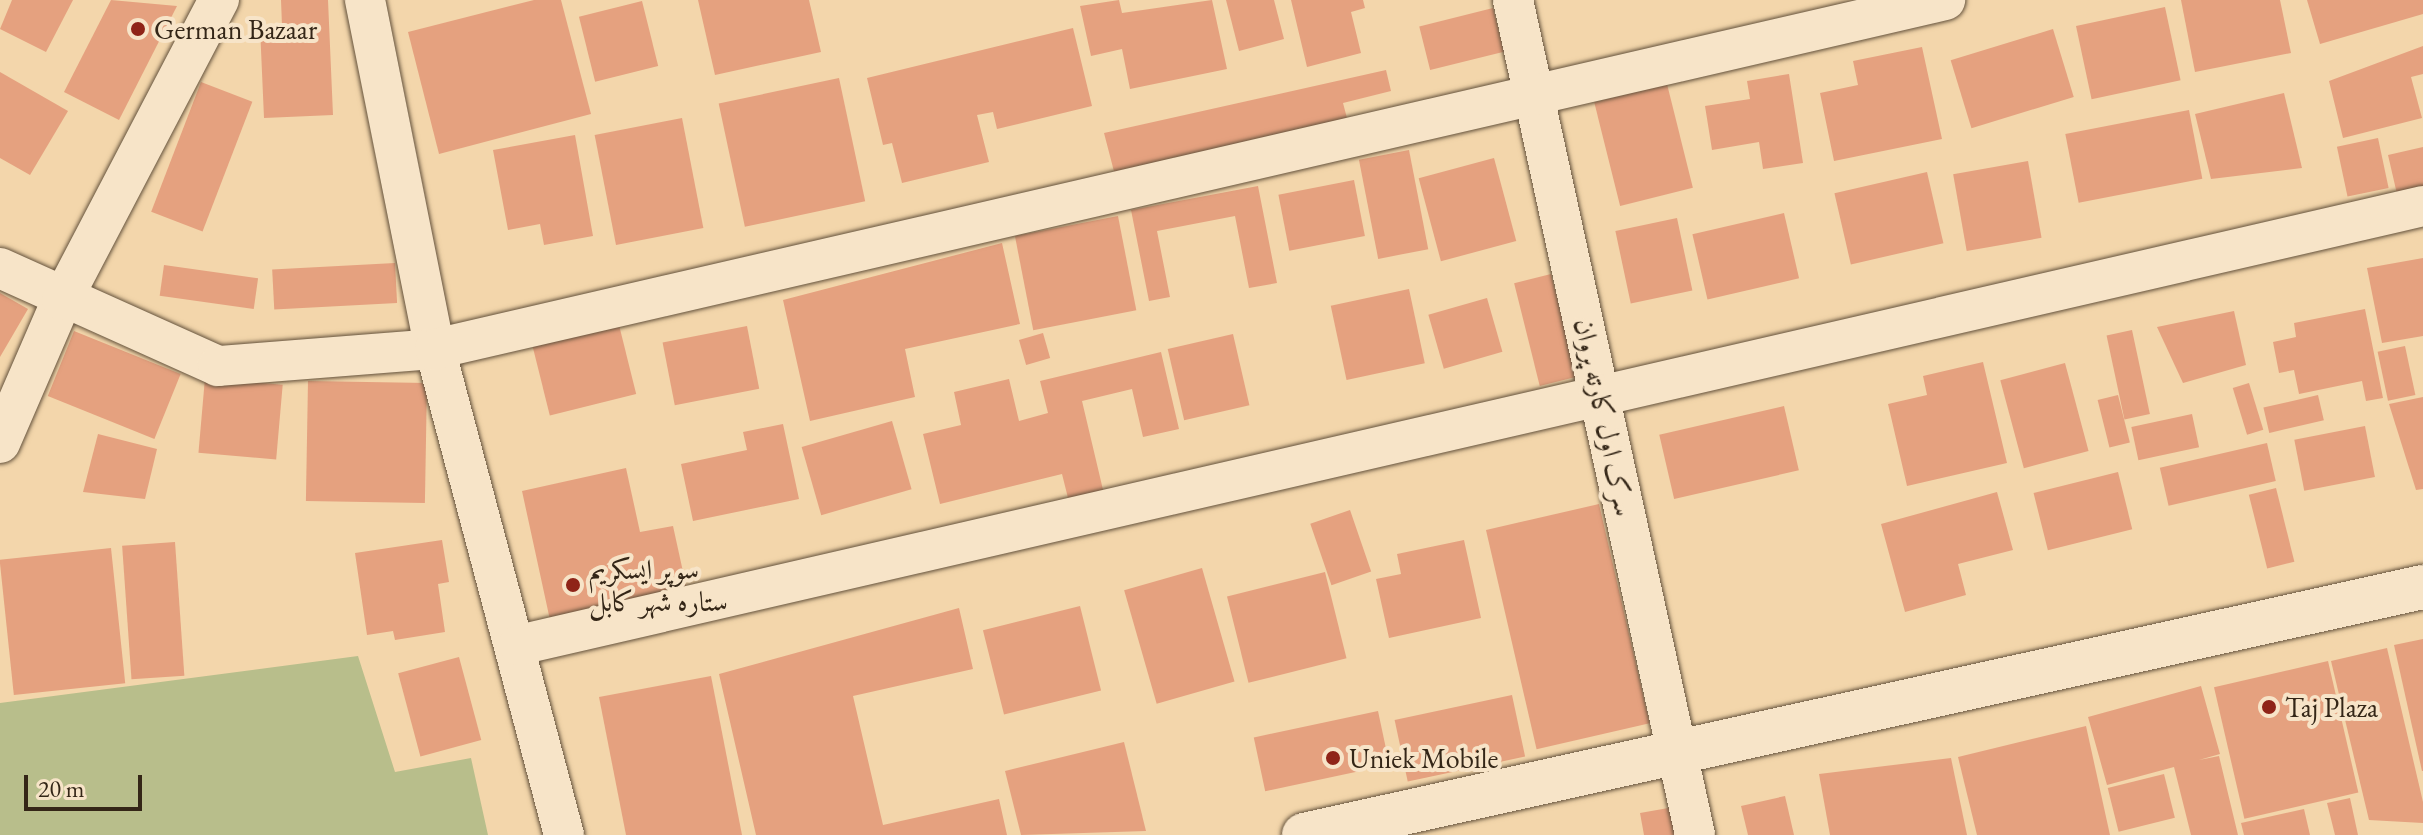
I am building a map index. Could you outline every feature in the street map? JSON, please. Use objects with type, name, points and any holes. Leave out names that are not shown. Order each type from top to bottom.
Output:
[{"type":"main road","points":[[1304,835],[1676,756],[2423,587]]},
{"type":"street","points":[[0,443],[62,300],[219,0]]},
{"type":"street","points":[[365,0],[435,349],[519,645],[564,835]]},
{"type":"street","name":"سرک اول کارته پروان","points":[[1513,0],[1536,94],[1695,835]]},
{"type":"street","points":[[0,268],[62,300],[218,366],[435,349],[1945,0]]},
{"type":"street","points":[[519,645],[1599,390],[2423,206]]},
{"type":"green space","points":[[358,656],[395,772],[471,758],[488,835],[0,835],[0,703]]},
{"type":"building","points":[[12,0],[73,0],[46,52],[0,29]]},
{"type":"building","points":[[111,0],[177,6],[119,120],[64,92]]},
{"type":"building","points":[[281,0],[328,0],[333,115],[264,118],[260,27],[282,26]]},
{"type":"building","points":[[534,0],[561,0],[591,114],[439,154],[408,32]]},
{"type":"building","points":[[698,0],[809,0],[821,52],[715,75]]},
{"type":"building","points":[[1119,0],[1122,13],[1212,0],[1227,69],[1130,89],[1122,49],[1091,56],[1080,6]]},
{"type":"building","points":[[1226,0],[1274,0],[1284,39],[1239,51]]},
{"type":"building","points":[[1291,0],[1363,0],[1365,8],[1351,12],[1361,53],[1307,67]]},
{"type":"building","points":[[2181,0],[2280,0],[2291,53],[2195,72]]},
{"type":"building","points":[[2307,0],[2423,0],[2423,14],[2320,44]]},
{"type":"building","points":[[642,1],[658,66],[595,82],[579,17]]},
{"type":"building","points":[[2165,7],[2181,80],[2092,99],[2076,26]]},
{"type":"building","points":[[1493,8],[1504,52],[1430,70],[1419,26]]},
{"type":"building","points":[[1073,28],[1092,106],[997,129],[993,112],[977,115],[989,162],[902,183],[892,143],[883,145],[867,78]]},
{"type":"building","points":[[2053,29],[2074,97],[1971,128],[1951,60]]},
{"type":"building","points":[[2423,46],[2423,74],[2411,77],[2422,118],[2343,138],[2329,81]]},
{"type":"building","points":[[1922,47],[1942,139],[1834,161],[1820,93],[1858,85],[1853,61]]},
{"type":"building","points":[[1386,70],[1391,91],[1343,103],[1348,122],[1117,183],[1104,133]]},
{"type":"building","points":[[0,72],[68,111],[30,175],[0,158]]},
{"type":"building","points":[[1789,74],[1803,163],[1763,169],[1759,142],[1712,150],[1705,106],[1750,99],[1747,81]]},
{"type":"building","points":[[839,78],[865,201],[745,227],[719,104]]},
{"type":"building","points":[[201,82],[252,102],[203,231],[151,212]]},
{"type":"building","points":[[1667,84],[1693,188],[1620,206],[1594,102]]},
{"type":"building","points":[[2284,93],[2302,168],[2211,179],[2195,114]]},
{"type":"building","points":[[2189,110],[2202,179],[2079,203],[2065,134]]},
{"type":"building","points":[[682,118],[703,228],[616,245],[595,135]]},
{"type":"building","points":[[575,135],[593,236],[544,245],[540,224],[508,230],[493,150]]},
{"type":"building","points":[[2378,138],[2389,188],[2348,197],[2337,147]]},
{"type":"building","points":[[2423,147],[2423,188],[2397,194],[2388,155]]},
{"type":"building","points":[[1409,150],[1428,249],[1378,259],[1359,160]]},
{"type":"building","points":[[1494,158],[1516,241],[1441,261],[1419,178]]},
{"type":"building","points":[[2028,161],[2042,238],[1967,251],[1953,174]]},
{"type":"building","points":[[1927,172],[1943,243],[1851,264],[1834,193]]},
{"type":"building","points":[[1354,180],[1365,236],[1289,251],[1278,195]]},
{"type":"building","points":[[1258,186],[1277,283],[1249,288],[1235,216],[1157,231],[1170,297],[1149,301],[1131,210]]},
{"type":"building","points":[[1784,213],[1799,278],[1707,299],[1692,234]]},
{"type":"building","points":[[1118,216],[1136,310],[1033,330],[1015,236]]},
{"type":"building","points":[[1677,218],[1692,290],[1631,303],[1615,231]]},
{"type":"building","points":[[1002,243],[1020,324],[905,349],[915,397],[810,421],[783,300]]},
{"type":"building","points":[[2423,258],[2423,336],[2382,343],[2367,268]]},
{"type":"building","points":[[395,263],[397,303],[274,309],[272,269]]},
{"type":"building","points":[[164,265],[258,278],[254,309],[160,296]]},
{"type":"building","points":[[1551,274],[1577,377],[1540,386],[1514,283]]},
{"type":"building","points":[[1409,289],[1425,363],[1347,380],[1331,306]]},
{"type":"building","points":[[0,293],[28,309],[0,357]]},
{"type":"building","points":[[1487,298],[1502,352],[1444,369],[1428,315]]},
{"type":"building","points":[[2365,309],[2383,398],[2366,401],[2362,381],[2299,394],[2294,370],[2279,373],[2273,342],[2296,337],[2294,323]]},
{"type":"building","points":[[2234,311],[2246,365],[2183,383],[2157,327]]},
{"type":"building","points":[[619,325],[636,394],[550,415],[533,347]]},
{"type":"building","points":[[747,326],[759,389],[675,405],[663,342]]},
{"type":"building","points":[[2132,330],[2150,414],[2124,420],[2107,335]]},
{"type":"building","points":[[74,331],[181,374],[154,439],[48,396]]},
{"type":"building","points":[[1043,333],[1050,358],[1026,365],[1019,340]]},
{"type":"building","points":[[1233,334],[1249,405],[1184,420],[1168,349]]},
{"type":"building","points":[[2405,346],[2415,395],[2388,401],[2378,352]]},
{"type":"building","points":[[1161,352],[1179,429],[1143,437],[1132,389],[1082,401],[1104,494],[1069,502],[1062,474],[940,504],[923,434],[961,425],[954,392],[1009,379],[1019,421],[1048,413],[1040,381]]},
{"type":"building","points":[[1983,362],[2007,463],[1907,486],[1888,404],[1927,395],[1923,376]]},
{"type":"building","points":[[2065,363],[2089,451],[2024,468],[2000,380]]},
{"type":"building","points":[[205,378],[283,385],[276,460],[198,453]]},
{"type":"building","points":[[308,381],[427,383],[425,503],[306,501]]},
{"type":"building","points":[[2249,383],[2263,430],[2247,435],[2233,388]]},
{"type":"building","points":[[2118,395],[2130,443],[2109,448],[2098,400]]},
{"type":"building","points":[[2318,395],[2324,420],[2269,433],[2263,408]]},
{"type":"building","points":[[2423,397],[2423,489],[2416,490],[2389,404]]},
{"type":"building","points":[[1784,406],[1799,470],[1674,499],[1659,435]]},
{"type":"building","points":[[2192,414],[2199,447],[2138,460],[2131,427]]},
{"type":"building","points":[[892,421],[912,489],[821,515],[802,447]]},
{"type":"building","points":[[783,424],[799,499],[693,521],[681,464],[747,450],[743,432]]},
{"type":"building","points":[[2365,426],[2375,477],[2304,491],[2294,440]]},
{"type":"building","points":[[98,434],[157,449],[145,499],[83,492]]},
{"type":"building","points":[[2267,443],[2276,481],[2169,506],[2160,468]]},
{"type":"building","points":[[626,468],[640,532],[673,526],[687,590],[550,620],[522,491]]},
{"type":"building","points":[[2118,472],[2132,529],[2048,550],[2034,493]]},
{"type":"building","points":[[2276,488],[2294,562],[2267,569],[2249,495]]},
{"type":"building","points":[[1997,492],[2013,550],[1958,564],[1966,595],[1905,612],[1881,524]]},
{"type":"building","points":[[1599,504],[1650,723],[1537,749],[1486,530]]},
{"type":"building","points":[[1350,510],[1371,571],[1331,585],[1310,524]]},
{"type":"building","points":[[442,540],[449,582],[438,584],[445,632],[395,640],[393,631],[367,635],[355,553]]},
{"type":"building","points":[[1464,540],[1481,618],[1389,638],[1376,579],[1401,574],[1397,554]]},
{"type":"building","points":[[175,542],[184,676],[131,679],[122,546]]},
{"type":"building","points":[[111,548],[125,683],[14,695],[0,560]]},
{"type":"building","points":[[1202,568],[1235,681],[1157,704],[1124,590]]},
{"type":"building","points":[[1325,572],[1347,658],[1249,683],[1227,596]]},
{"type":"building","points":[[1080,606],[1101,690],[1004,715],[983,630]]},
{"type":"building","points":[[959,608],[973,669],[853,696],[883,825],[999,799],[1007,835],[756,835],[719,674]]},
{"type":"building","points":[[2423,639],[2423,771],[2422,771],[2394,645]]},
{"type":"building","points":[[2387,648],[2423,802],[2423,823],[2369,820],[2331,661]]},
{"type":"building","points":[[459,657],[481,740],[420,756],[398,673]]},
{"type":"building","points":[[2328,661],[2358,793],[2244,819],[2214,687]]},
{"type":"building","points":[[711,676],[742,835],[626,835],[599,697]]},
{"type":"building","points":[[2201,686],[2220,754],[2199,760],[2219,756],[2238,835],[2191,835],[2174,767],[2107,785],[2088,717]]},
{"type":"building","points":[[1512,695],[1525,757],[1408,782],[1395,720]]},
{"type":"building","points":[[1378,711],[1389,765],[1265,791],[1254,737]]},
{"type":"building","points":[[2086,726],[2110,835],[1977,835],[1958,757]]},
{"type":"building","points":[[1124,742],[1146,831],[1021,835],[1005,771]]},
{"type":"building","points":[[1951,758],[1967,835],[1830,835],[1819,774]]},
{"type":"building","points":[[2164,774],[2175,818],[2119,832],[2108,788]]},
{"type":"building","points":[[1785,796],[1794,835],[1748,835],[1741,806]]},
{"type":"building","points":[[2350,798],[2358,835],[2335,835],[2327,803]]},
{"type":"building","points":[[1674,807],[1679,835],[1644,835],[1640,813]]},
{"type":"building","points":[[2304,809],[2310,835],[2244,835],[2241,823]]},
{"type":"place","name":"German Bazaar","points":[[138,29]]},
{"type":"place","name":"سوپر ایسکریم ستاره شهر کابل","points":[[573,585]]},
{"type":"place","name":"Taj Plaza","points":[[2269,707]]},
{"type":"place","name":"Uniek Mobile","points":[[1333,758]]}]
